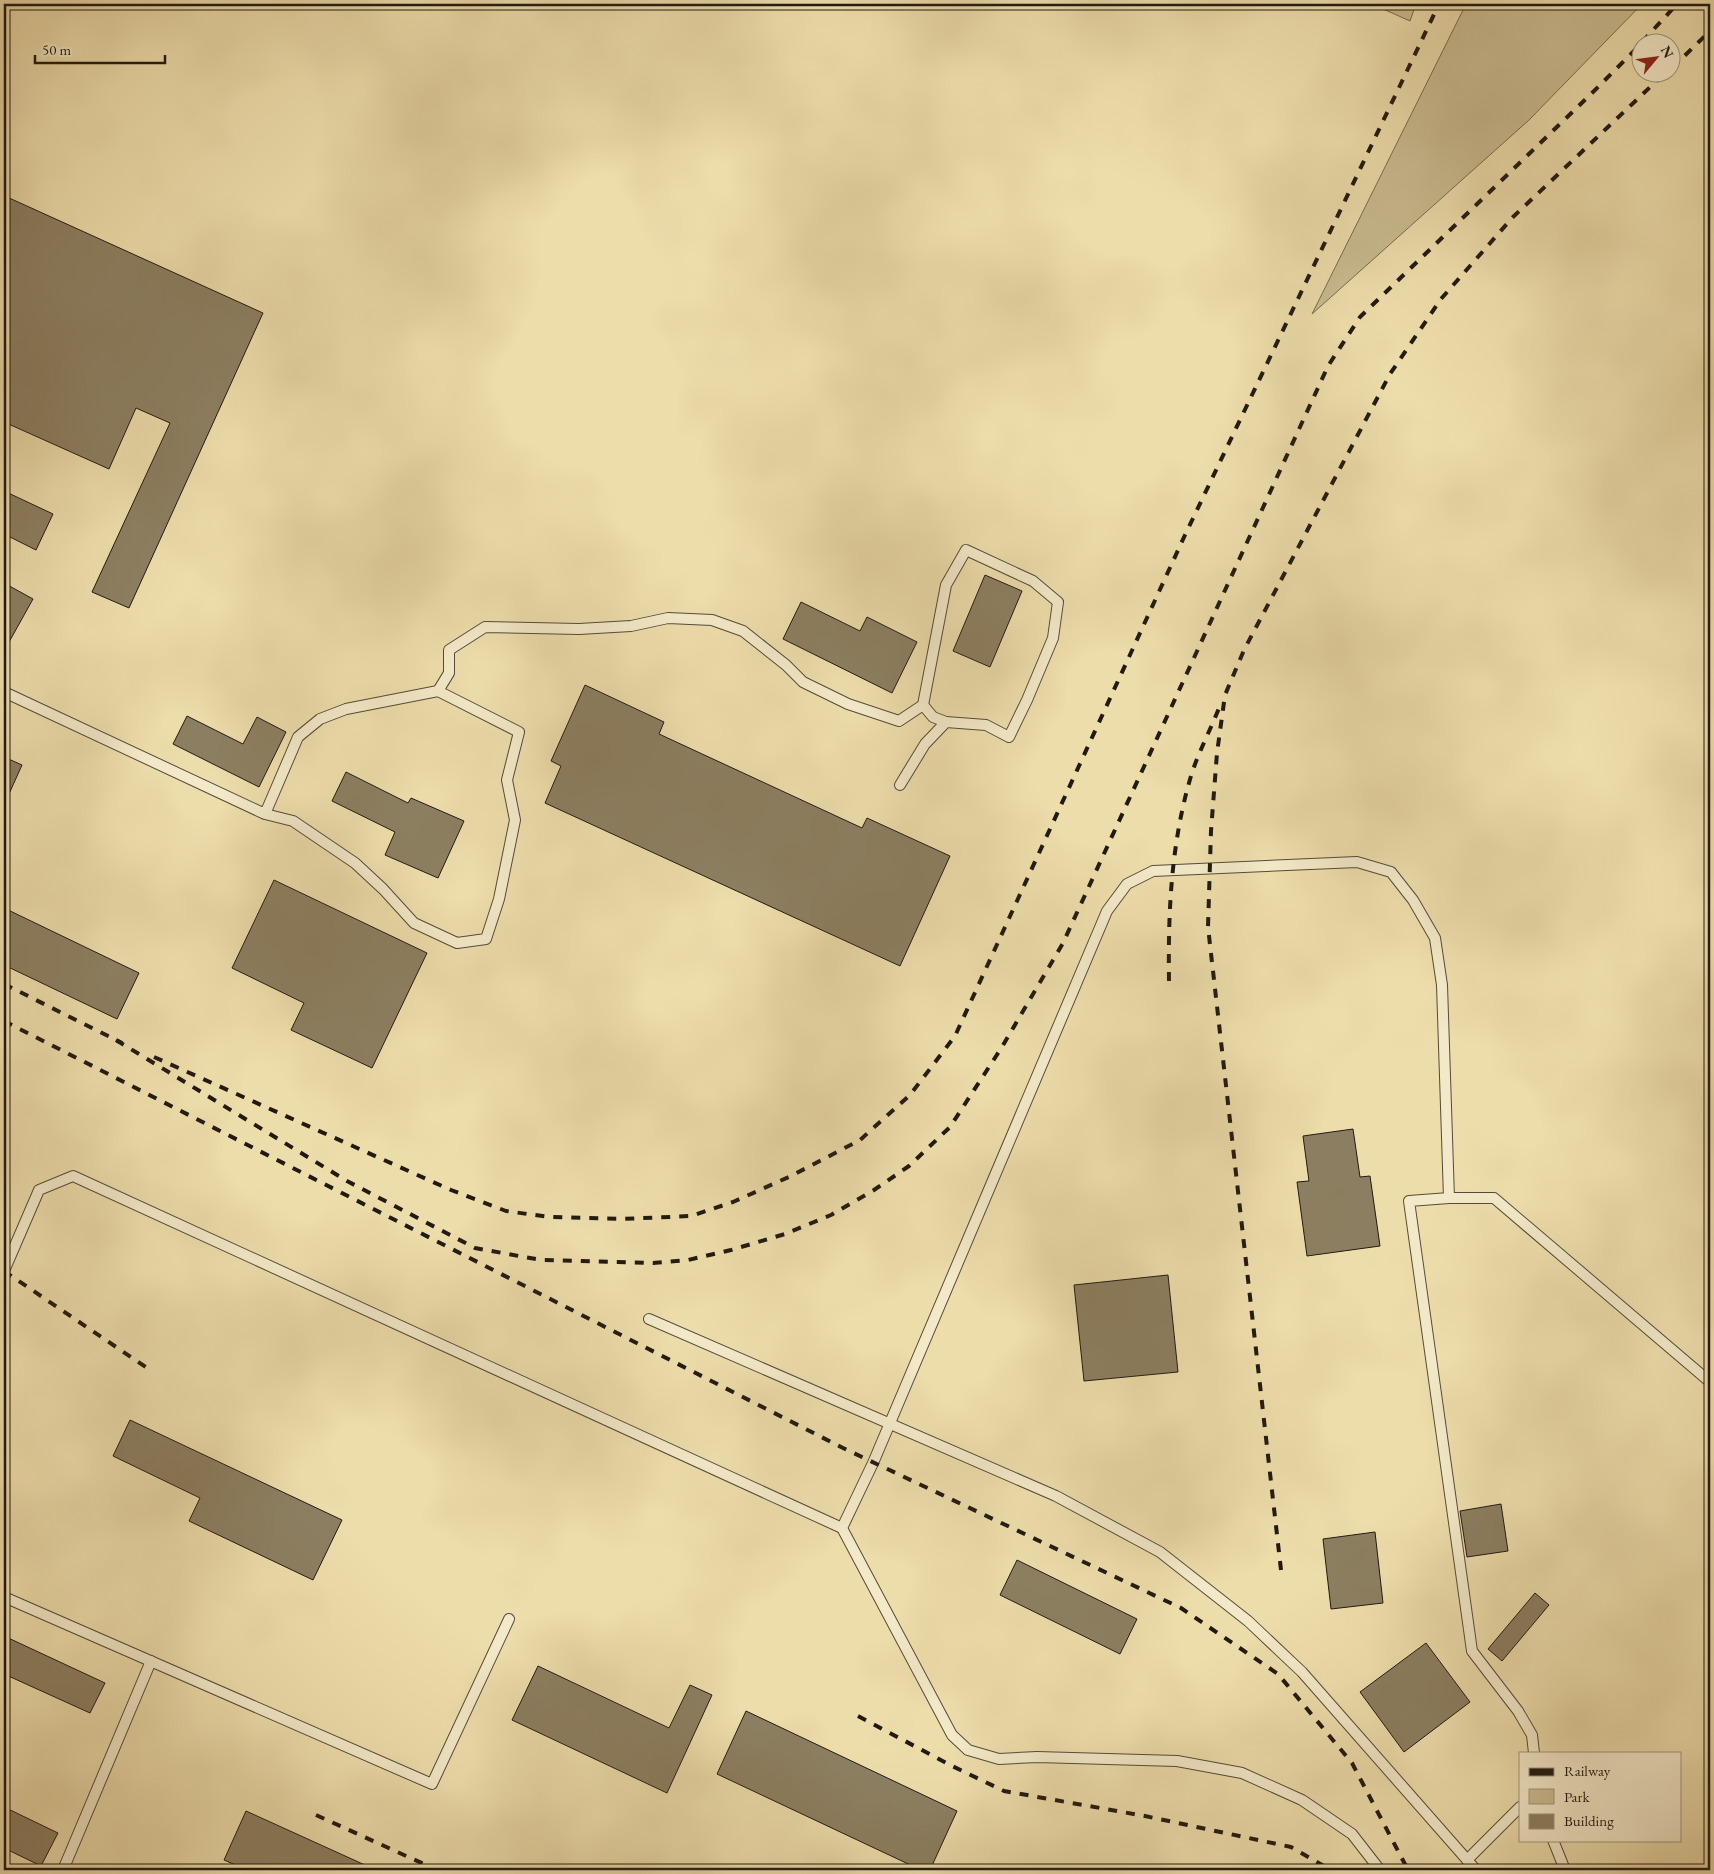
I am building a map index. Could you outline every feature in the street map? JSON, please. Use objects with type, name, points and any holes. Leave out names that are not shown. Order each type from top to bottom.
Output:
[{"type":"lane","points":[[438,692],[449,673],[450,650],[484,627],[579,629],[631,626],[668,618],[712,620],[743,631],[803,682],[848,704],[899,721],[923,705],[946,585],[966,550],[1032,581],[1058,602],[1053,638],[1009,738],[986,725],[946,722],[933,717],[923,705]]},
{"type":"lane","points":[[4,692],[265,814],[293,821],[355,863],[383,889],[414,923],[457,943],[486,939],[499,898],[514,820],[507,780],[519,732],[438,692],[346,709],[320,719],[298,737],[265,814]]},
{"type":"lane","points":[[900,785],[926,744],[946,722]]},
{"type":"lane","points":[[842,1528],[890,1423],[1106,911],[1127,884],[1153,871],[1357,862],[1392,872],[1413,900],[1435,938],[1442,985],[1449,1198]]},
{"type":"lane","points":[[4,1271],[39,1190],[73,1176],[842,1528],[952,1735],[968,1750],[999,1759],[1037,1756],[1177,1761],[1242,1773],[1302,1800],[1352,1834],[1380,1870]]},
{"type":"lane","points":[[1534,1752],[1532,1735],[1472,1651],[1409,1201],[1449,1198],[1494,1198],[1710,1382]]},
{"type":"lane","points":[[649,1319],[1056,1496],[1160,1552],[1248,1621],[1302,1672],[1476,1870]]},
{"type":"lane","points":[[4,1597],[432,1784],[509,1619]]},
{"type":"lane","points":[[63,1870],[151,1661]]},
{"type":"lane","points":[[1467,1860],[1519,1808]]},
{"type":"lane","points":[[1554,1842],[1565,1870]]},
{"type":"green space","points":[[1372,4],[1416,4],[1410,21]]},
{"type":"green space","points":[[1466,4],[1642,4],[1529,120],[1312,314]]},
{"type":"building","points":[[7,197],[263,313],[129,608],[92,592],[170,423],[136,408],[109,469],[4,422],[4,205]]},
{"type":"building","points":[[4,491],[53,514],[36,550],[4,534]]},
{"type":"building","points":[[985,575],[1022,591],[990,667],[953,651]]},
{"type":"building","points":[[4,583],[33,599],[4,651]]},
{"type":"building","points":[[801,602],[860,631],[867,617],[917,642],[892,693],[783,639]]},
{"type":"building","points":[[585,685],[664,722],[659,734],[862,828],[867,818],[950,856],[900,966],[545,803],[561,766],[551,761]]},
{"type":"building","points":[[187,716],[243,744],[257,717],[286,732],[259,787],[173,744]]},
{"type":"building","points":[[4,757],[22,765],[4,805]]},
{"type":"building","points":[[346,772],[408,803],[411,798],[464,821],[438,878],[385,855],[395,832],[332,801]]},
{"type":"building","points":[[274,880],[427,953],[372,1068],[291,1030],[304,1003],[232,968]]},
{"type":"building","points":[[4,908],[139,973],[117,1019],[4,965]]},
{"type":"building","points":[[1353,1129],[1360,1177],[1370,1176],[1380,1246],[1307,1256],[1297,1182],[1309,1181],[1303,1136]]},
{"type":"building","points":[[1168,1275],[1178,1372],[1084,1381],[1074,1285]]},
{"type":"building","points":[[130,1420],[342,1520],[313,1580],[189,1521],[200,1498],[113,1456]]},
{"type":"building","points":[[1501,1504],[1508,1551],[1467,1557],[1460,1511]]},
{"type":"building","points":[[1375,1532],[1383,1603],[1331,1609],[1323,1539]]},
{"type":"building","points":[[1017,1560],[1137,1619],[1120,1654],[1000,1595]]},
{"type":"building","points":[[1535,1593],[1549,1605],[1502,1661],[1488,1649]]},
{"type":"building","points":[[4,1636],[105,1683],[90,1713],[4,1674]]},
{"type":"building","points":[[1426,1643],[1470,1702],[1404,1752],[1360,1692]]},
{"type":"building","points":[[538,1666],[669,1728],[690,1685],[712,1695],[667,1793],[512,1720]]},
{"type":"building","points":[[746,1711],[957,1811],[930,1870],[921,1870],[717,1774]]},
{"type":"building","points":[[4,1807],[58,1833],[41,1866],[4,1848]]},
{"type":"building","points":[[246,1811],[376,1870],[247,1870],[224,1860]]},
{"type":"railway","points":[[154,1057],[451,1190],[506,1211],[549,1217],[621,1219],[691,1216],[733,1202],[791,1176],[860,1140],[910,1095],[955,1036],[1185,535],[1439,4]]},
{"type":"railway","points":[[1651,32],[1677,4]]},
{"type":"railway","points":[[1682,58],[1710,31]]},
{"type":"railway","points":[[116,1040],[347,1181],[475,1248],[541,1260],[653,1263],[688,1260],[785,1234],[831,1215],[874,1190],[909,1166],[950,1127],[1002,1047],[1063,943],[1328,366],[1360,317],[1632,53]]},
{"type":"railway","points":[[1281,1570],[1208,927],[1211,831],[1217,753],[1225,695],[1244,650],[1390,374],[1441,299],[1513,217],[1655,82]]},
{"type":"railway","points":[[1169,981],[1170,903],[1179,827],[1194,767],[1219,708]]},
{"type":"railway","points":[[4,984],[122,1043]]},
{"type":"railway","points":[[4,1021],[843,1448],[1181,1608],[1278,1674],[1352,1763],[1408,1870]]},
{"type":"railway","points":[[4,1271],[153,1372]]},
{"type":"railway","points":[[858,1716],[950,1765],[1004,1791],[1145,1816],[1291,1847],[1331,1870]]},
{"type":"railway","points":[[316,1815],[437,1870]]}]
